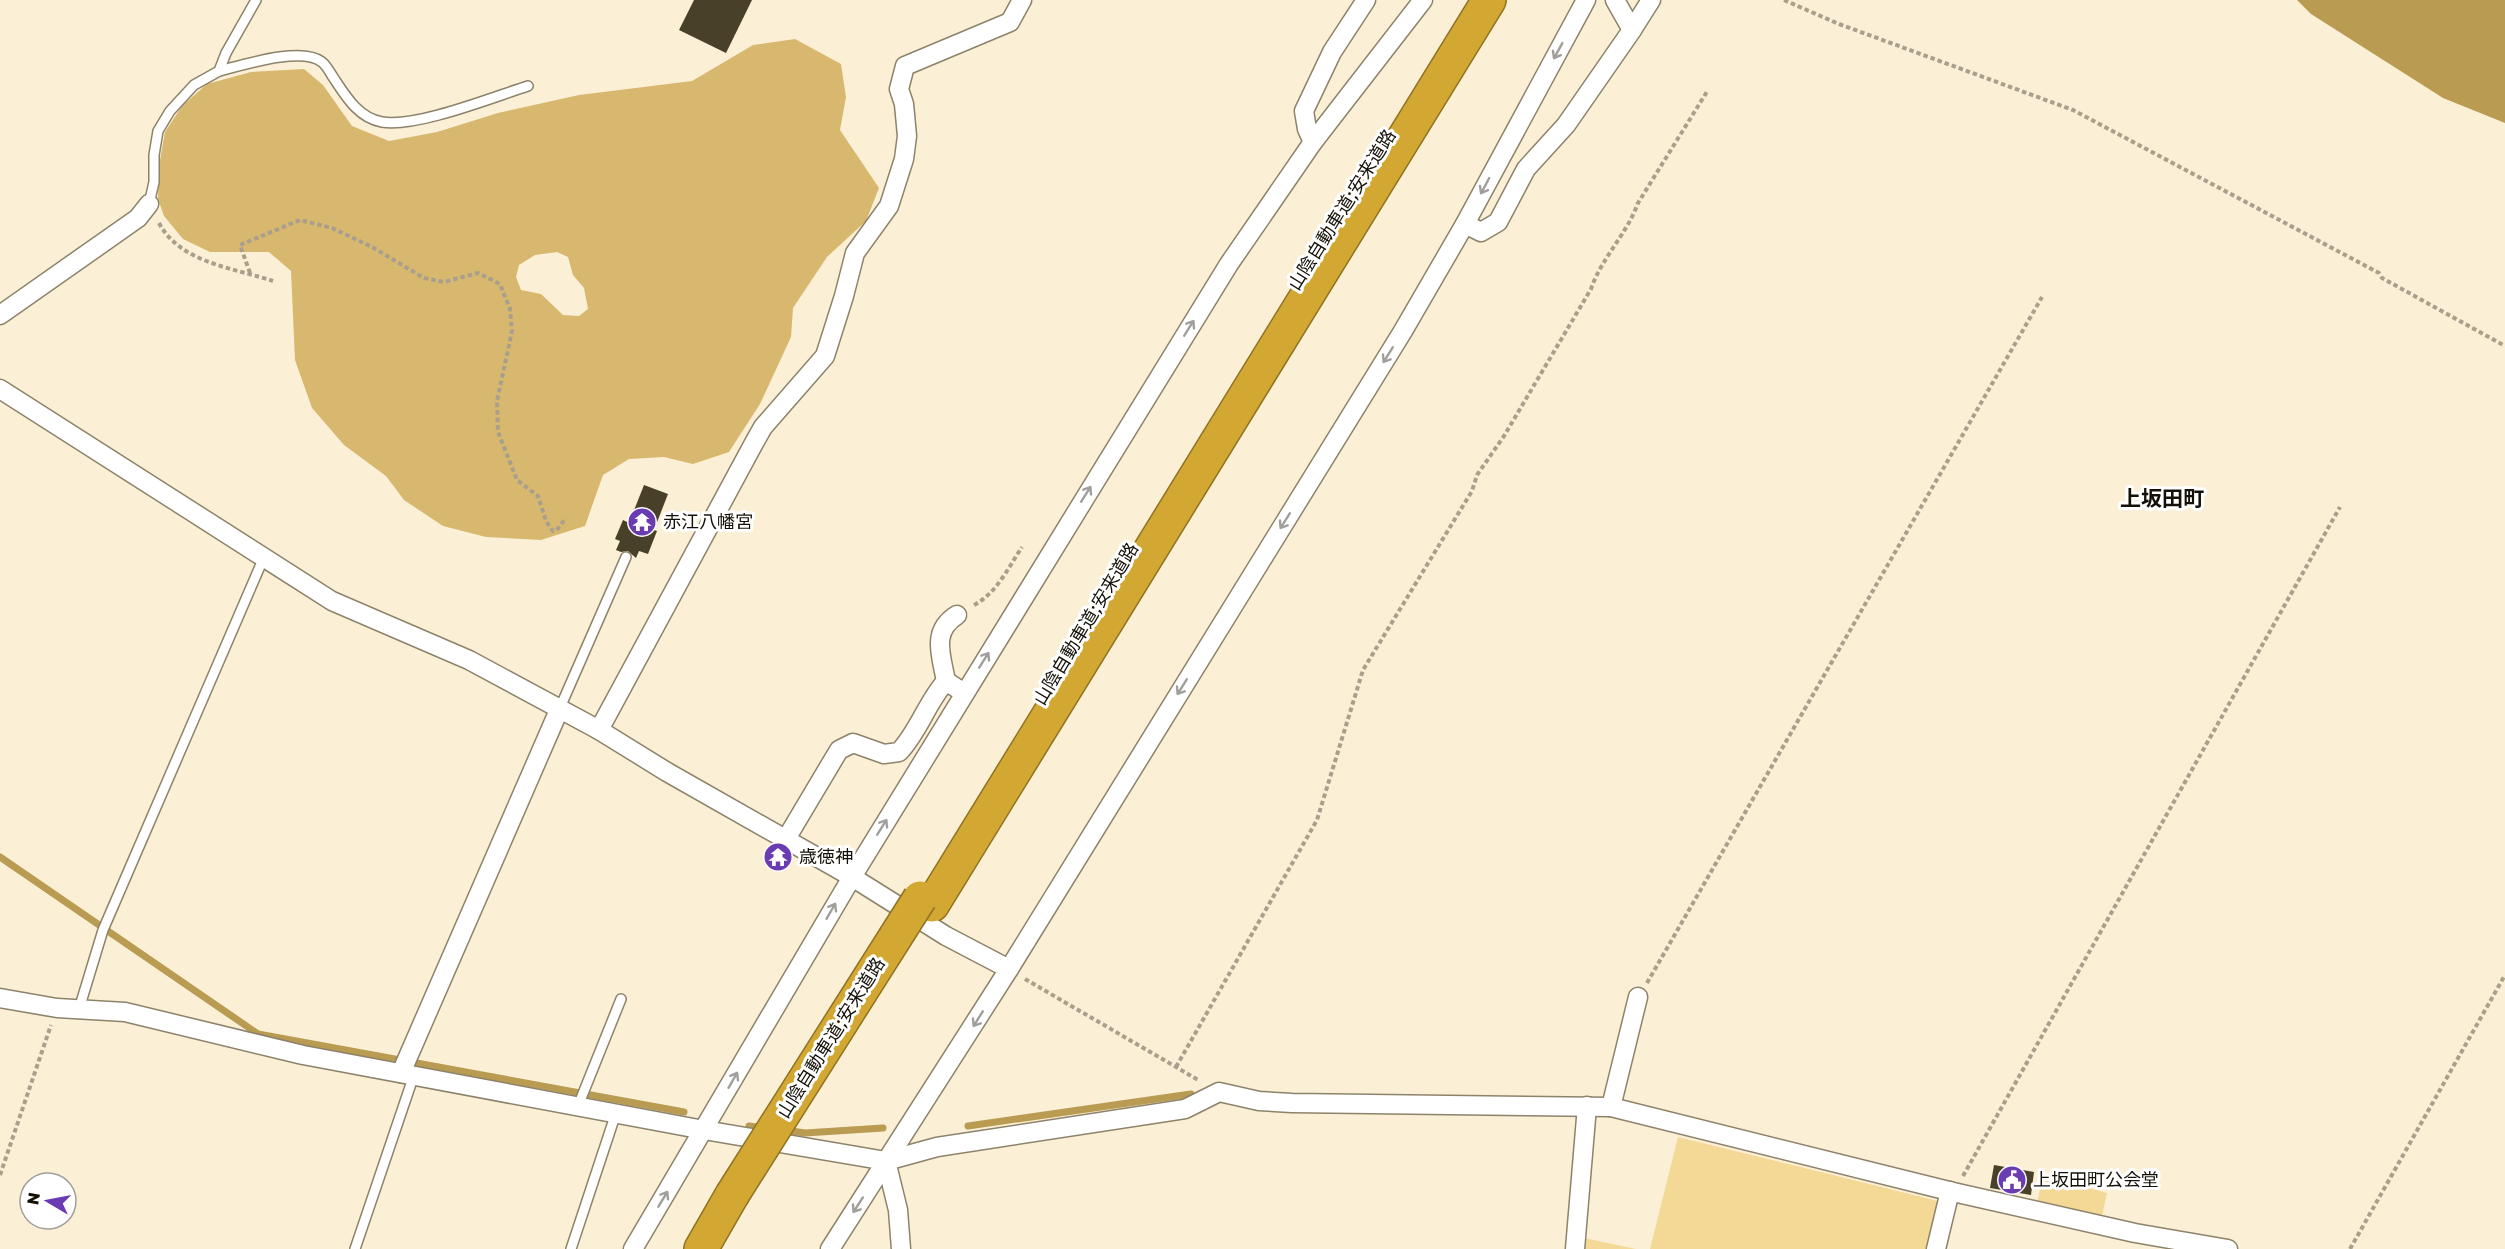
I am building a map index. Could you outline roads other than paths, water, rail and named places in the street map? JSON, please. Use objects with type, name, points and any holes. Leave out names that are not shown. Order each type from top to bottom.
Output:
[{"type":"highway","name":"山陰自動車道;安来道路","points":[[926,902],[1198,439],[1474,0]]},
{"type":"highway","name":"山陰自動車道;安来道路","points":[[701,1249],[741,1198],[1489,0]]},
{"type":"highway","name":"山陰自動車道;安来道路","points":[[723,1249],[741,1198]]},
{"type":"street","points":[[599,730],[763,427],[825,356],[855,253],[889,206],[904,159],[907,136],[904,104],[899,89],[904,66],[1010,22],[1022,0]]},
{"type":"street","points":[[1313,142],[1306,129],[1304,111],[1332,52],[1366,0]]},
{"type":"street","points":[[633,1249],[852,876],[1223,274],[1313,142],[1423,0]]},
{"type":"street","points":[[830,1249],[1009,969],[1403,331],[1465,224],[1586,0]]},
{"type":"street","points":[[1615,0],[1632,30]]},
{"type":"street","points":[[1465,224],[1481,232],[1498,222],[1526,169],[1566,125],[1651,0]]},
{"type":"street","points":[[0,315],[138,218],[149,204]]},
{"type":"street","points":[[0,389],[332,601],[469,660],[599,730],[852,876],[946,936],[1009,969]]},
{"type":"street","points":[[957,615],[943,626],[940,634],[940,648],[946,681],[964,693]]},
{"type":"street","points":[[786,839],[839,750],[853,743],[884,754],[899,752],[910,738],[939,688],[946,681]]},
{"type":"street","points":[[407,1067],[559,710]]},
{"type":"street","points":[[1611,1107],[1638,997]]},
{"type":"street","points":[[0,998],[57,1008],[125,1012],[303,1054],[407,1067],[582,1098],[616,1113],[886,1161],[937,1147],[1185,1109],[1219,1092],[1259,1101],[1292,1103],[1611,1107],[1951,1191],[2135,1233],[2228,1249]]},
{"type":"street","points":[[1575,1249],[1587,1106]]},
{"type":"street","points":[[886,1161],[898,1210],[901,1249]]},
{"type":"street","points":[[1936,1249],[1951,1191]]},
{"type":"lane","points":[[219,71],[226,52],[256,0]]},
{"type":"lane","points":[[149,204],[154,182],[154,155],[158,130],[170,111],[194,85],[219,71],[298,55],[312,57],[323,62],[359,111],[383,122],[432,116],[528,86]]},
{"type":"lane","points":[[559,710],[626,557]]},
{"type":"lane","points":[[79,1009],[104,927],[264,558]]},
{"type":"lane","points":[[582,1098],[621,999]]},
{"type":"lane","points":[[355,1249],[407,1067]]},
{"type":"lane","points":[[570,1249],[616,1113]]},
{"type":"waterway","points":[[0,857],[258,1034],[684,1112]]},
{"type":"waterway","points":[[968,1126],[1191,1094]]},
{"type":"waterway","points":[[749,1126],[764,1128]]},
{"type":"waterway","points":[[784,1130],[805,1133],[883,1128]]},
{"type":"place","name":"赤江八幡宮","points":[[642,522]]},
{"type":"place","name":"歳徳神","points":[[778,857]]},
{"type":"place","name":"上坂田町公会堂","points":[[2012,1180]]},
{"type":"district","name":"上坂田町","points":[[2162,499]]}]
